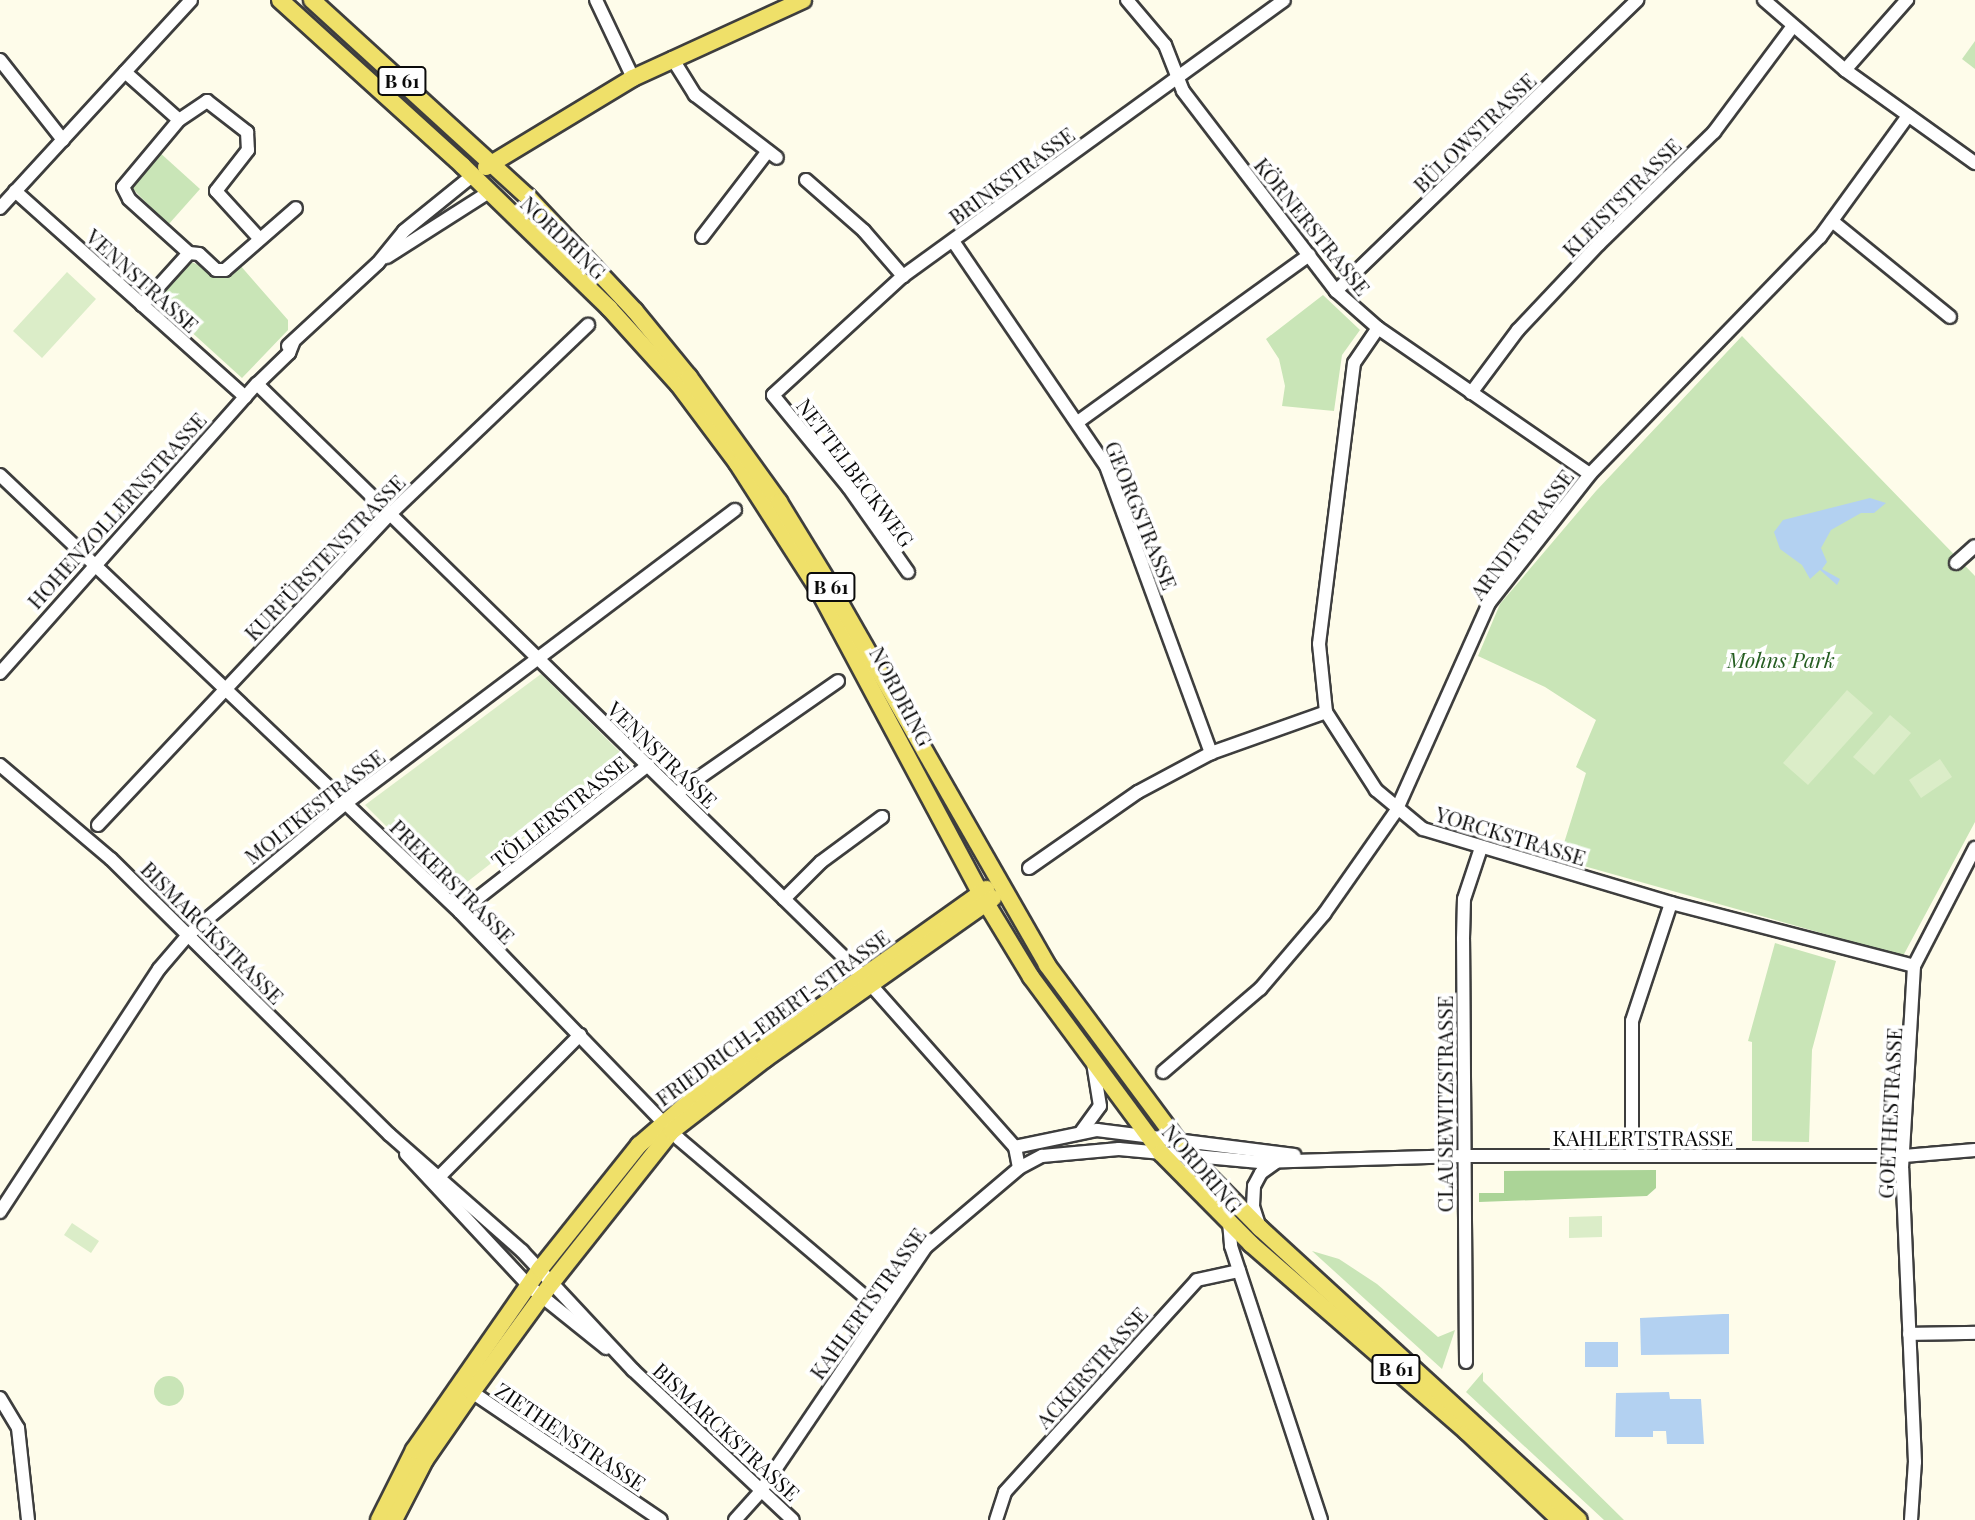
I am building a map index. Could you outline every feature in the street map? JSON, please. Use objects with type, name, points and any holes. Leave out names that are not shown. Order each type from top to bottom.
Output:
[{"type":"main road","name":"NORDRING","points":[[280,0],[489,192],[658,361],[737,463],[863,668],[983,898],[1031,977],[1161,1153],[1229,1222]]},
{"type":"main road","name":"NORDRING","points":[[312,0],[509,179],[635,311],[747,456],[835,594],[1000,886],[1088,1026],[1188,1155],[1260,1228]]},
{"type":"main road","name":"HOHENZOLLERNSTRASSE","points":[[472,176],[633,78],[803,0]]},
{"type":"main road","points":[[489,192],[509,179]]},
{"type":"main road","name":"FRIEDRICH-EBERT-STRASSE","points":[[391,1520],[414,1450],[466,1388],[535,1291],[540,1269],[668,1126],[1000,886]]},
{"type":"main road","name":"FRIEDRICH-EBERT-STRASSE","points":[[535,1291],[553,1281],[668,1126]]},
{"type":"main road","name":"B 61","points":[[1229,1222],[1560,1520]]},
{"type":"main road","name":"B 61","points":[[1260,1228],[1579,1520]]},
{"type":"street","points":[[0,208],[191,0]]},
{"type":"street","points":[[596,0],[633,78]]},
{"type":"street","name":"KÖRNERSTRASSE","points":[[1127,0],[1165,45],[1183,91],[1336,291],[1378,328],[1590,474]]},
{"type":"street","name":"BRINKSTRASSE","points":[[773,395],[903,276],[1284,0]]},
{"type":"street","name":"BÜLOWSTRASSE","points":[[1336,291],[1637,0]]},
{"type":"street","points":[[1764,0],[1844,70],[1975,163]]},
{"type":"street","points":[[1844,70],[1907,0]]},
{"type":"street","name":"KLEISTSTRASSE","points":[[1471,393],[1527,321],[1714,132],[1793,26]]},
{"type":"street","points":[[672,58],[695,95],[772,155],[702,237]]},
{"type":"street","points":[[0,60],[63,140]]},
{"type":"street","points":[[125,72],[179,120]]},
{"type":"street","points":[[258,237],[216,191],[248,150],[247,132],[207,101],[179,120],[123,187],[129,199],[189,253],[199,254],[216,270],[225,270],[258,237],[267,237],[296,208]]},
{"type":"street","name":"ARNDTSTRASSE","points":[[1163,1072],[1284,963],[1396,811],[1489,603],[1590,474],[1832,221],[1908,116]]},
{"type":"street","name":"HOHENZOLLERNSTRASSE","points":[[0,673],[260,380],[289,354],[293,343],[377,263],[404,231],[472,176]]},
{"type":"street","points":[[806,180],[864,231],[903,276]]},
{"type":"street","name":"VENNSTRASSE","points":[[15,191],[245,397]]},
{"type":"street","name":"HOHENZOLLERNSTRASSE","points":[[377,263],[489,192]]},
{"type":"street","points":[[1832,221],[1950,317]]},
{"type":"street","name":"GEORGSTRASSE","points":[[953,241],[1079,421],[1110,476],[1211,753]]},
{"type":"street","points":[[142,305],[189,253]]},
{"type":"street","points":[[1079,421],[1309,255]]},
{"type":"street","name":"KURFÜRSTENSTRASSE","points":[[98,825],[390,514],[588,325]]},
{"type":"street","name":"YORCKSTRASSE","points":[[1378,328],[1354,363],[1319,644],[1326,712],[1362,774],[1396,811],[1423,829],[1671,903],[1914,966]]},
{"type":"street","name":"VENNSTRASSE","points":[[260,380],[538,661],[677,793],[867,981],[1015,1147]]},
{"type":"street","name":"NETTELBECKWEG","points":[[773,395],[849,488],[908,572]]},
{"type":"street","name":"PREKERSTRASSE","points":[[0,474],[460,912],[668,1126],[882,1311]]},
{"type":"street","name":"MOLTKESTRASSE","points":[[0,1212],[159,968],[188,935],[346,803],[735,510]]},
{"type":"street","points":[[1956,563],[1975,546]]},
{"type":"street","points":[[677,793],[838,681]]},
{"type":"street","points":[[1029,868],[1138,792],[1211,753],[1326,712]]},
{"type":"street","name":"BISMARCKSTRASSE","points":[[0,765],[88,836],[436,1180],[553,1281],[633,1370],[760,1492],[793,1520]]},
{"type":"street","name":"TÖLLERSTRASSE","points":[[460,912],[648,765]]},
{"type":"street","points":[[784,899],[821,862],[882,817]]},
{"type":"street","name":"CLAUSEWITZSTRASSE","points":[[1466,1362],[1462,1156],[1464,899],[1481,848]]},
{"type":"street","name":"GOETHESTRASSE","points":[[1912,1520],[1914,1462],[1904,1156],[1914,966],[1975,848]]},
{"type":"street","points":[[1632,1156],[1632,1021],[1671,903]]},
{"type":"street","points":[[436,1180],[583,1038]]},
{"type":"street","points":[[1079,1134],[1090,1125],[1100,1106],[1093,1063]]},
{"type":"street","name":"KAHLERTSTRASSE","points":[[1015,1147],[1097,1130],[1146,1134],[1311,1157]]},
{"type":"street","points":[[1015,1147],[1018,1168]]},
{"type":"street","name":"KAHLERTSTRASSE","points":[[735,1520],[760,1492],[926,1247],[1018,1168],[1042,1156],[1069,1150],[1161,1153],[1276,1162],[1311,1157],[1904,1156],[1975,1150]]},
{"type":"street","points":[[1260,1228],[1253,1206],[1254,1186],[1261,1173],[1276,1162]]},
{"type":"street","name":"BISMARCKSTRASSE","points":[[436,1180],[535,1291],[633,1370]]},
{"type":"street","name":"NORDRING","points":[[1229,1222],[1239,1271],[1321,1520]]},
{"type":"street","name":"ACKERSTRASSE","points":[[996,1520],[1005,1492],[1197,1280],[1239,1271]]},
{"type":"street","points":[[1909,1334],[1975,1333]]},
{"type":"street","name":"ZIETHENSTRASSE","points":[[466,1388],[660,1520]]},
{"type":"street","points":[[0,1398],[18,1428],[28,1520]]},
{"type":"green space","points":[[1975,41],[1975,69],[1962,59]]},
{"type":"green space","points":[[158,151],[200,189],[168,225],[130,186]]},
{"type":"green space","points":[[191,262],[210,269],[239,264],[288,320],[288,330],[242,378],[155,299]]},
{"type":"green space","points":[[67,272],[96,299],[42,358],[13,331]]},
{"type":"green space","points":[[1323,295],[1360,330],[1342,355],[1334,411],[1282,406],[1285,386],[1279,359],[1266,339]]},
{"type":"green space","name":"Mohns Park","points":[[1742,336],[1975,576],[1975,822],[1903,956],[1559,859],[1586,773],[1576,767],[1596,720],[1545,687],[1478,656],[1500,604],[1596,491]]},
{"type":"green space","points":[[541,674],[626,758],[453,893],[365,805]]},
{"type":"green space","points":[[1847,690],[1873,713],[1808,785],[1783,763]]},
{"type":"green space","points":[[1890,715],[1911,733],[1874,775],[1853,757]]},
{"type":"green space","points":[[1940,759],[1952,777],[1921,798],[1909,780]]},
{"type":"green space","points":[[1775,943],[1836,961],[1812,1050],[1809,1142],[1752,1141],[1752,1042],[1748,1041]]},
{"type":"green space","points":[[1656,1170],[1656,1188],[1647,1196],[1479,1202],[1479,1193],[1504,1193],[1504,1171]]},
{"type":"green space","points":[[1602,1216],[1602,1237],[1569,1238],[1569,1217]]},
{"type":"green space","points":[[72,1223],[99,1241],[91,1253],[64,1235]]},
{"type":"green space","points":[[1312,1251],[1339,1259],[1377,1284],[1438,1337],[1455,1330],[1442,1369]]},
{"type":"green space","points":[[1483,1372],[1483,1381],[1624,1520],[1604,1520],[1466,1392]]},
{"type":"green space","points":[[169,1376],[180,1380],[184,1391],[180,1402],[169,1406],[158,1402],[154,1391],[158,1380]]},
{"type":"water","points":[[1870,498],[1886,503],[1874,513],[1861,513],[1831,530],[1821,548],[1827,562],[1822,569],[1840,579],[1837,585],[1820,570],[1810,579],[1802,565],[1780,549],[1774,532],[1783,520]]},
{"type":"water","points":[[1729,1314],[1729,1354],[1641,1355],[1640,1318]]},
{"type":"water","points":[[1585,1342],[1618,1342],[1618,1367],[1585,1367]]},
{"type":"water","points":[[1669,1392],[1670,1399],[1701,1399],[1704,1444],[1667,1444],[1666,1431],[1653,1431],[1653,1437],[1615,1437],[1616,1393]]}]
